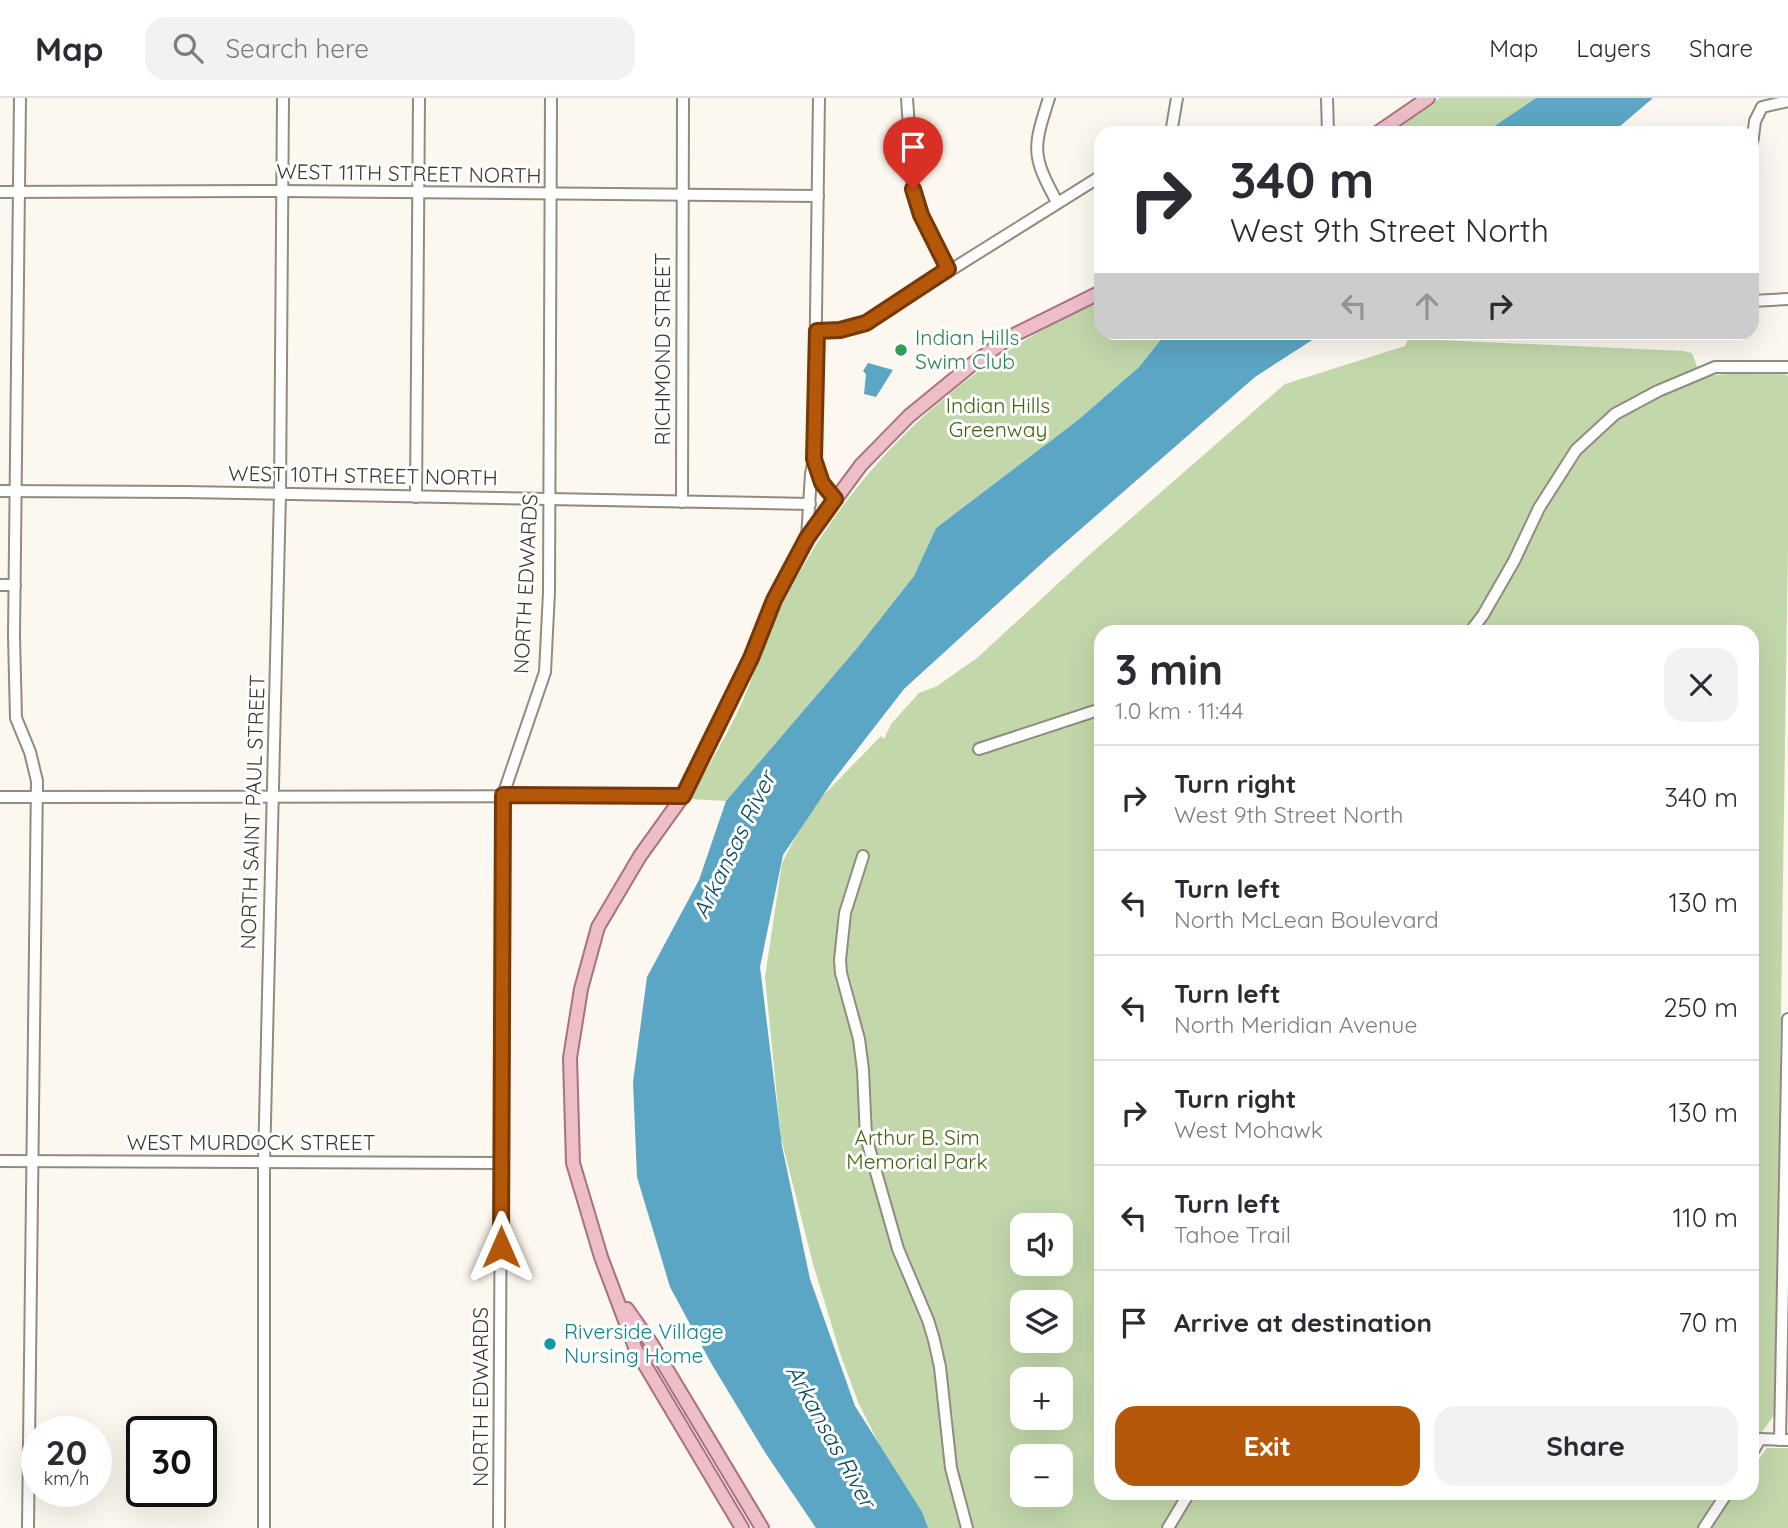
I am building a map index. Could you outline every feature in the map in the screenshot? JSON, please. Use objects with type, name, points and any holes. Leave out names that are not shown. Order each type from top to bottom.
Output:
[{"type":"main road","points":[[1387,126],[1429,98]]},
{"type":"main road","points":[[742,1528],[636,1350],[601,1256],[573,1163],[570,1058],[581,989],[598,927],[640,856],[683,796],[751,658],[774,600],[807,538],[861,465],[909,416],[946,384],[1012,337],[1094,296]]},
{"type":"main road","points":[[618,1298],[651,1343],[762,1528]]},
{"type":"street","points":[[20,98],[16,718],[30,752],[37,781],[28,1528]]},
{"type":"street","name":"NORTH SAINT PAUL STREET","points":[[264,1528],[264,1163],[280,493],[283,98]]},
{"type":"street","points":[[416,497],[419,98]]},
{"type":"street","name":"NORTH EDWARDS","points":[[499,1528],[503,795],[545,672],[550,500],[551,98]]},
{"type":"street","name":"RICHMOND STREET","points":[[682,502],[683,98]]},
{"type":"street","points":[[807,538],[814,459],[819,98]]},
{"type":"street","points":[[907,98],[913,189],[921,215],[948,269]]},
{"type":"street","points":[[1049,98],[1038,132],[1037,160],[1040,172],[1056,202]]},
{"type":"street","points":[[1172,126],[1177,98]]},
{"type":"street","points":[[1327,98],[1328,126]]},
{"type":"street","points":[[1754,126],[1762,107],[1788,100]]},
{"type":"street","points":[[817,331],[840,330],[866,323],[948,269],[1094,180]]},
{"type":"street","name":"WEST 11TH STREET NORTH","points":[[0,192],[282,191],[818,196]]},
{"type":"street","points":[[1759,301],[1788,299]]},
{"type":"street","points":[[1475,625],[1514,561],[1539,508],[1576,450],[1615,414],[1658,391],[1715,367],[1788,367]]},
{"type":"street","points":[[814,459],[822,483],[835,499]]},
{"type":"street","name":"WEST 10TH STREET NORTH","points":[[0,491],[280,493],[810,504]]},
{"type":"street","points":[[0,585],[15,585]]},
{"type":"street","points":[[979,749],[1094,711]]},
{"type":"street","points":[[0,797],[683,796]]},
{"type":"street","points":[[863,856],[845,913],[840,960],[859,1039],[866,1137],[898,1249],[934,1340],[940,1367],[951,1468],[967,1528]]},
{"type":"street","points":[[1759,1441],[1784,1440],[1788,1019]]},
{"type":"street","name":"WEST MURDOCK STREET","points":[[0,1161],[501,1163]]},
{"type":"street","points":[[1168,1528],[1185,1500]]},
{"type":"street","points":[[1704,1528],[1722,1500]]},
{"type":"green space","points":[[1440,98],[1536,98],[1494,126],[1398,126]]},
{"type":"green space","name":"Indian Hills Greenway","points":[[1094,304],[1094,340],[1160,340],[1139,367],[1078,420],[936,528],[914,576],[858,647],[726,801],[690,799],[737,713],[781,607],[840,509],[875,466],[914,425],[1001,355]]},
{"type":"green space","name":"Arthur B. Sim Memorial Park","points":[[1408,340],[1683,351],[1692,353],[1701,377],[1758,371],[1788,376],[1788,545],[1775,1414],[1759,1436],[1759,625],[1094,625],[1094,1500],[1720,1500],[1697,1528],[921,1528],[858,1402],[841,1356],[813,1264],[781,1138],[765,977],[782,863],[810,809],[881,736],[884,739],[891,724],[919,693],[937,686],[977,658],[1089,555],[1285,384],[1405,346]]},
{"type":"green space","points":[[1767,1448],[1788,1448],[1788,1528],[1710,1528],[1729,1500],[1759,1500],[1759,1459]]},
{"type":"water","points":[[1536,98],[1653,98],[1620,126],[1494,126]]},
{"type":"water","name":"Arkansas River","points":[[1160,340],[1312,340],[1255,377],[1051,555],[904,689],[832,782],[783,855],[760,967],[782,1146],[810,1279],[855,1406],[922,1512],[928,1528],[816,1528],[766,1454],[711,1363],[670,1287],[637,1177],[633,1082],[647,977],[699,880],[726,801],[858,647],[914,576],[936,528],[1078,420],[1139,367]]},
{"type":"water","points":[[868,363],[893,370],[876,397],[864,394],[866,374],[863,371]]},
{"type":"place","name":"Indian Hills Swim Club","points":[[901,350]]},
{"type":"place","name":"Riverside Village Nursing Home","points":[[550,1344]]},
{"type":"route","points":[[501,1247],[503,795],[683,796],[751,658],[774,600],[807,538],[835,499],[822,483],[814,459],[817,331],[840,330],[866,323],[948,269],[921,215],[913,189]]}]
